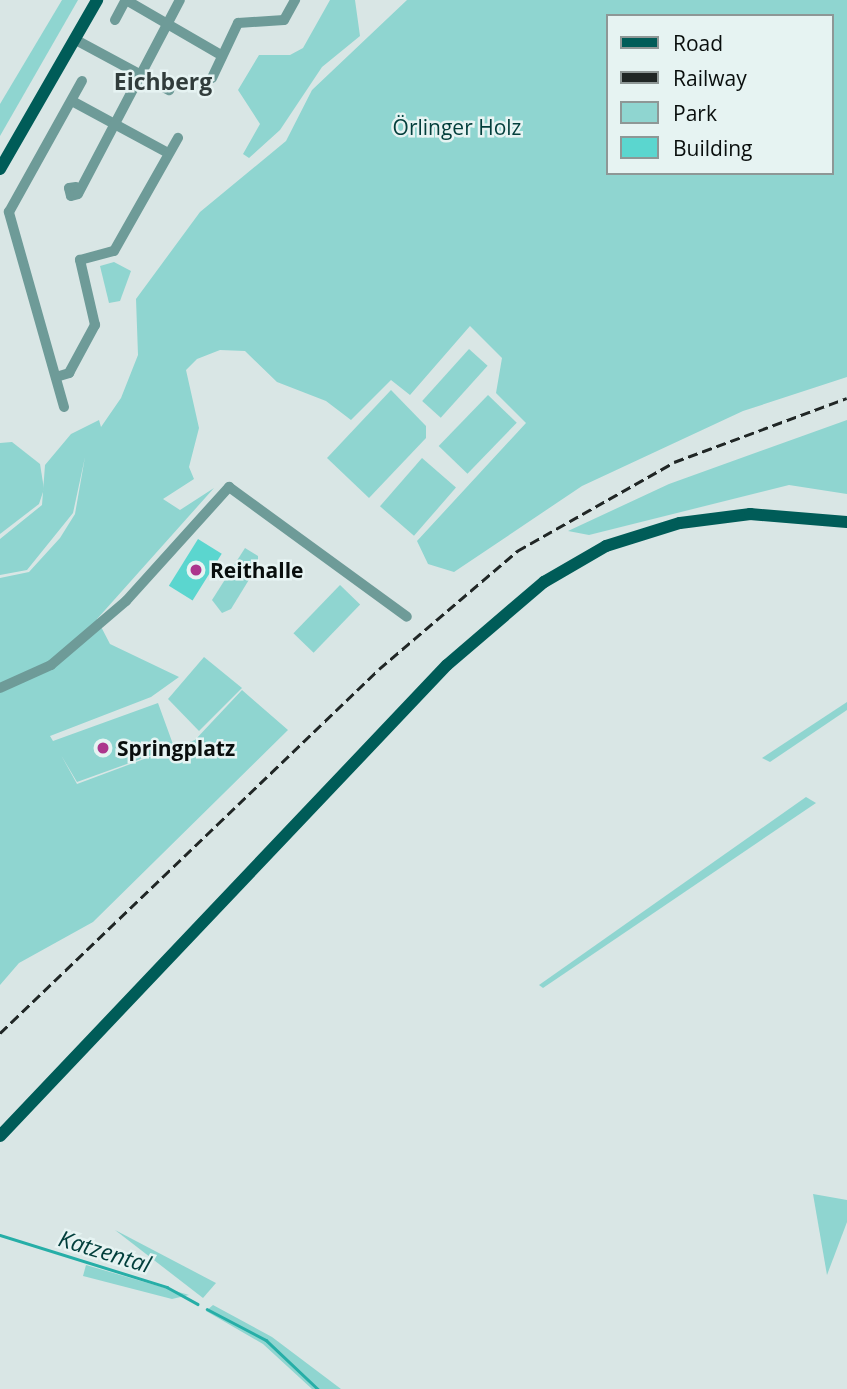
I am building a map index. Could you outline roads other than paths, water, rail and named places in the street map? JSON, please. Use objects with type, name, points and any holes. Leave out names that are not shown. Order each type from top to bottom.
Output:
[{"type":"main road","points":[[0,169],[97,0]]},
{"type":"main road","points":[[0,1136],[447,665],[544,582],[644,532],[750,514],[847,522]]},
{"type":"street","points":[[76,187],[140,75],[162,22],[180,0]]},
{"type":"street","points":[[212,78],[237,23],[284,20],[295,0]]},
{"type":"street","points":[[115,20],[125,1],[221,55]]},
{"type":"street","points":[[76,40],[169,90]]},
{"type":"street","points":[[64,407],[5,211],[82,81]]},
{"type":"street","points":[[72,101],[168,153]]},
{"type":"street","points":[[56,377],[69,373],[95,325],[80,260],[114,251],[178,138]]},
{"type":"street","points":[[0,688],[51,665],[126,601],[229,487],[407,617]]},
{"type":"waterway","name":"Katzental","points":[[0,1235],[167,1287],[198,1304]]},
{"type":"waterway","name":"Katzental","points":[[207,1309],[266,1340],[318,1389]]},
{"type":"railway","points":[[0,1033],[379,669],[517,551],[674,462],[847,398]]},
{"type":"place","name":"Reithalle","points":[[196,570]]},
{"type":"place","name":"Springplatz","points":[[103,748]]},
{"type":"district","name":"Eichberg","points":[[163,81]]},
{"type":"park label","name":"Örlinger Holz","points":[[457,127]]}]
